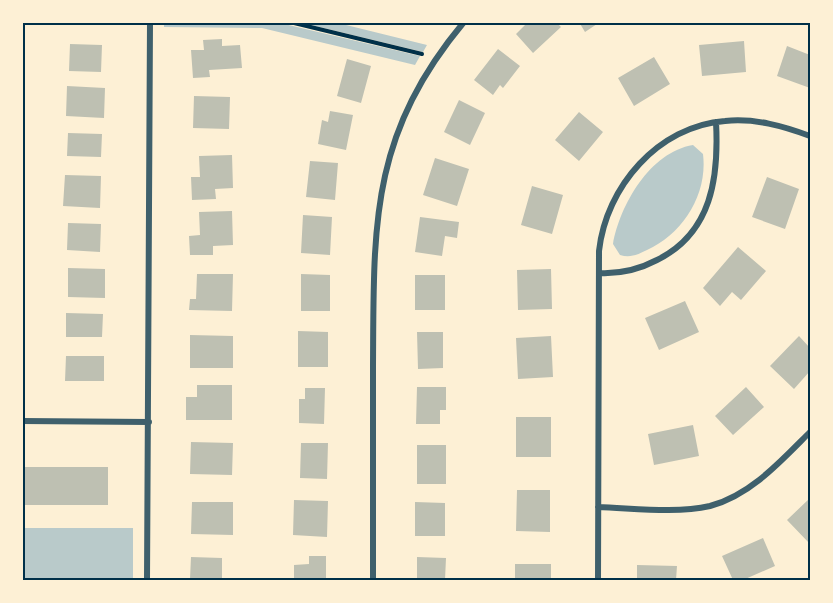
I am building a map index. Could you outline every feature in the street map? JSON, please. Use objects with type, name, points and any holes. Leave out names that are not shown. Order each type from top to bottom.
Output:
[{"type":"street","points":[[147,580],[150,22]]},
{"type":"street","points":[[373,580],[374,300],[377,210],[387,161],[411,98],[440,52],[464,22]]},
{"type":"street","points":[[597,580],[599,273],[601,230],[606,213],[626,178],[669,141],[685,132],[716,122],[759,122],[810,136]]},
{"type":"street","points":[[599,273],[618,273],[651,264],[675,249],[698,225],[712,194],[716,174],[716,122]]},
{"type":"street","points":[[22,421],[149,422]]},
{"type":"street","points":[[598,507],[697,508],[720,502],[760,479],[810,432]]},
{"type":"path","points":[[290,22],[422,54]]},
{"type":"shaded area","points":[[164,22],[280,23],[420,56],[415,65],[262,28],[164,27]]},
{"type":"shaded area","points":[[303,23],[338,23],[427,45],[423,52]]},
{"type":"shaded area","points":[[693,145],[703,154],[704,169],[697,198],[690,211],[672,234],[660,243],[637,255],[620,255],[613,244],[622,213],[630,197],[651,169],[663,158]]},
{"type":"shaded area","points":[[23,528],[133,528],[133,580],[23,580]]},
{"type":"building","points":[[528,22],[556,22],[561,27],[533,53],[516,34]]},
{"type":"building","points":[[579,22],[600,22],[585,32]]},
{"type":"building","points":[[222,39],[222,46],[240,45],[242,68],[209,70],[210,77],[193,78],[191,50],[204,50],[203,40]]},
{"type":"building","points":[[744,41],[746,72],[702,76],[699,45]]},
{"type":"building","points":[[70,44],[102,45],[101,72],[69,71]]},
{"type":"building","points":[[787,46],[810,55],[810,88],[777,76]]},
{"type":"building","points":[[498,49],[520,66],[503,88],[500,85],[493,95],[474,80]]},
{"type":"building","points":[[654,57],[670,84],[634,106],[618,78]]},
{"type":"building","points":[[347,59],[371,66],[361,103],[337,96]]},
{"type":"building","points":[[67,86],[105,88],[104,118],[66,116]]},
{"type":"building","points":[[194,96],[230,97],[229,129],[193,128]]},
{"type":"building","points":[[459,100],[485,113],[470,145],[444,132]]},
{"type":"building","points":[[330,111],[353,115],[346,150],[318,144],[322,120],[328,122]]},
{"type":"building","points":[[579,112],[603,132],[579,161],[555,140]]},
{"type":"building","points":[[68,133],[102,134],[101,157],[67,156]]},
{"type":"building","points":[[232,155],[233,188],[215,189],[216,199],[192,200],[191,177],[200,177],[199,156]]},
{"type":"building","points":[[435,158],[469,169],[457,206],[423,195]]},
{"type":"building","points":[[310,161],[338,163],[335,200],[306,197]]},
{"type":"building","points":[[65,175],[101,176],[100,208],[63,206]]},
{"type":"building","points":[[767,177],[799,189],[785,229],[752,217]]},
{"type":"building","points":[[532,186],[563,195],[552,234],[521,225]]},
{"type":"building","points":[[232,211],[233,245],[213,246],[213,255],[190,255],[189,236],[200,235],[199,212]]},
{"type":"building","points":[[303,215],[332,217],[330,255],[301,253]]},
{"type":"building","points":[[420,217],[459,222],[457,238],[445,236],[442,256],[415,252]]},
{"type":"building","points":[[68,223],[101,224],[100,252],[67,250]]},
{"type":"building","points":[[738,247],[766,271],[741,300],[732,292],[720,306],[703,288]]},
{"type":"building","points":[[68,268],[105,269],[105,298],[68,297]]},
{"type":"building","points":[[551,269],[552,309],[518,310],[517,270]]},
{"type":"building","points":[[197,274],[233,274],[232,311],[189,310],[190,299],[196,299]]},
{"type":"building","points":[[301,274],[330,275],[330,311],[301,311]]},
{"type":"building","points":[[415,275],[445,275],[445,310],[415,310]]},
{"type":"building","points":[[685,301],[699,332],[659,350],[645,318]]},
{"type":"building","points":[[66,313],[103,314],[102,337],[66,337]]},
{"type":"building","points":[[298,331],[328,332],[328,367],[298,367]]},
{"type":"building","points":[[417,332],[443,332],[443,368],[418,369]]},
{"type":"building","points":[[190,335],[233,336],[233,368],[190,368]]},
{"type":"building","points":[[551,336],[553,377],[518,379],[516,338]]},
{"type":"building","points":[[799,336],[810,348],[810,371],[794,389],[770,366]]},
{"type":"building","points":[[66,356],[104,356],[104,381],[65,381]]},
{"type":"building","points":[[197,385],[232,385],[232,420],[186,420],[186,397],[197,397]]},
{"type":"building","points":[[417,387],[446,387],[446,410],[440,410],[440,424],[416,424]]},
{"type":"building","points":[[746,387],[764,407],[733,435],[715,416]]},
{"type":"building","points":[[305,388],[325,388],[324,424],[299,423],[299,399],[305,399]]},
{"type":"building","points":[[516,417],[551,417],[551,457],[516,457]]},
{"type":"building","points":[[693,425],[699,456],[654,465],[648,434]]},
{"type":"building","points":[[191,442],[233,443],[232,475],[190,474]]},
{"type":"building","points":[[301,443],[328,443],[327,479],[300,478]]},
{"type":"building","points":[[417,445],[446,445],[446,484],[417,484]]},
{"type":"building","points":[[22,467],[108,467],[108,505],[22,505]]},
{"type":"building","points":[[517,490],[550,490],[550,532],[516,531]]},
{"type":"building","points":[[810,498],[810,544],[787,520]]},
{"type":"building","points":[[294,500],[328,501],[327,537],[293,535]]},
{"type":"building","points":[[192,502],[233,502],[233,535],[191,534]]},
{"type":"building","points":[[415,502],[445,503],[445,536],[415,536]]},
{"type":"building","points":[[763,538],[775,566],[743,580],[733,580],[722,556]]},
{"type":"building","points":[[309,556],[326,556],[326,580],[294,580],[294,565],[309,564]]},
{"type":"building","points":[[191,557],[222,558],[222,580],[190,579]]},
{"type":"building","points":[[417,557],[446,558],[445,580],[417,580]]},
{"type":"building","points":[[515,564],[551,564],[551,580],[515,580]]},
{"type":"building","points":[[637,565],[677,566],[676,580],[637,580]]}]
